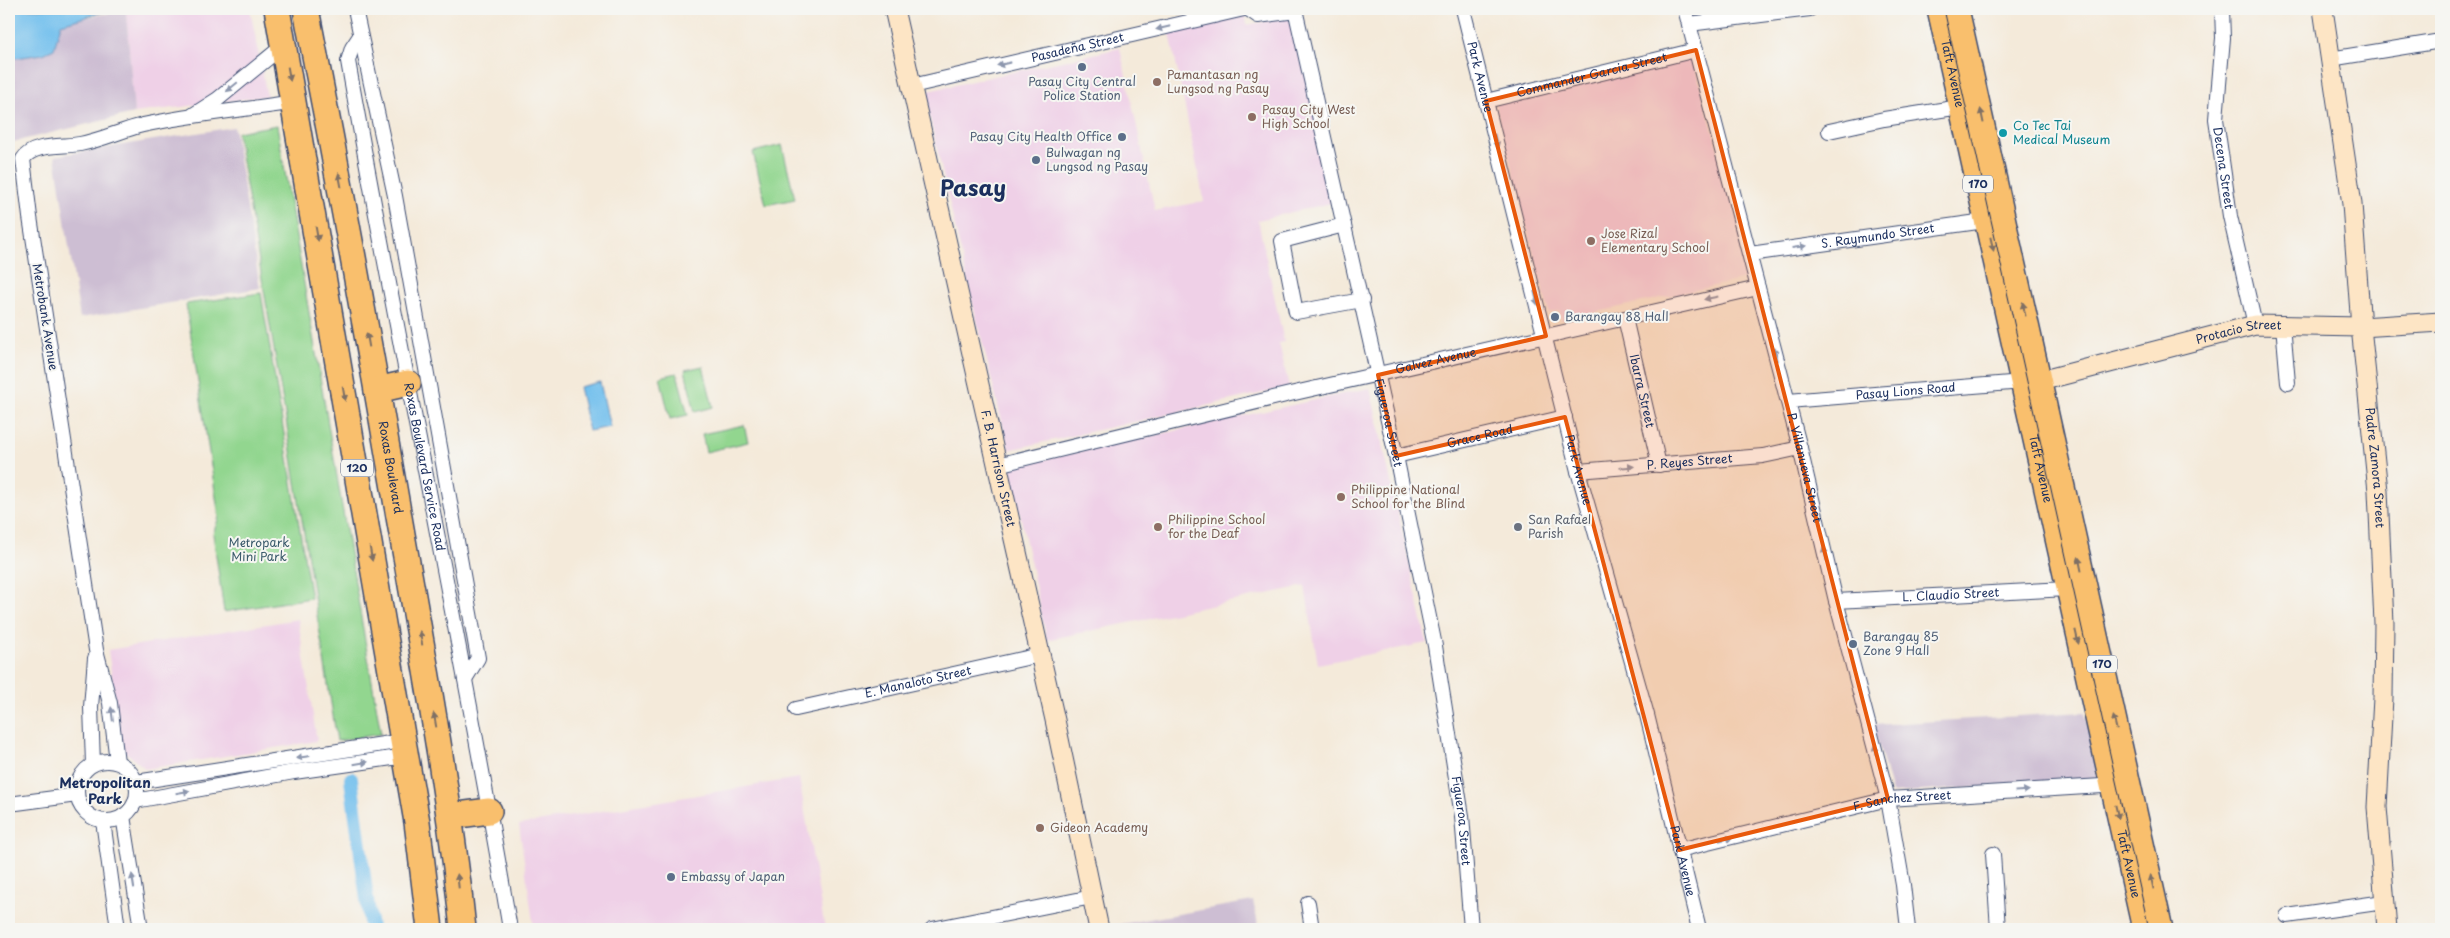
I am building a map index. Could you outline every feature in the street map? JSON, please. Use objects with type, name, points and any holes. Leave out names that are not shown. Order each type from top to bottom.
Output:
[{"type":"highway","name":"120","points":[[277,9],[417,822],[430,929]]},
{"type":"highway","name":"Roxas Boulevard","points":[[306,9],[345,206],[451,816],[463,929]]},
{"type":"highway","points":[[377,390],[408,383]]},
{"type":"highway","points":[[451,816],[489,810]]},
{"type":"main road","name":"Taft Avenue","points":[[1949,13],[1960,107],[1980,150]]},
{"type":"main road","name":"Taft Avenue","points":[[1949,13],[2120,784],[2143,929]]},
{"type":"main road","name":"Taft Avenue","points":[[2032,381],[2067,590],[2162,929]]},
{"type":"street","points":[[355,9],[396,196],[478,658],[465,679]]},
{"type":"street","name":"F. B. Harrison Street","points":[[894,9],[1040,655],[1099,929]]},
{"type":"street","name":"Pasadeña Street","points":[[912,86],[1244,9]]},
{"type":"street","points":[[1248,9],[1258,16],[1295,10]]},
{"type":"street","name":"Park Avenue","points":[[1463,9],[1546,336],[1578,471],[1646,716],[1699,929]]},
{"type":"street","name":"P. Villanueva Street","points":[[1685,9],[1788,401],[1836,601],[1888,800],[1903,885],[1908,929]]},
{"type":"street","points":[[1689,24],[1810,9]]},
{"type":"street","name":"Decena Street","points":[[2222,9],[2223,38],[2216,119],[2230,216],[2255,325]]},
{"type":"street","name":"Padre Zamora Street","points":[[2323,9],[2352,204],[2361,327],[2377,476],[2384,606],[2384,698],[2377,807],[2387,929]]},
{"type":"street","name":"Figueroa Street","points":[[1295,10],[1362,300],[1435,646],[1462,816],[1471,929]]},
{"type":"street","name":"Roxas Boulevard Service Road","points":[[360,36],[352,48],[348,61],[465,679],[510,929]]},
{"type":"street","points":[[2330,59],[2441,41]]},
{"type":"street","name":"Metrobank Avenue","points":[[193,116],[218,99],[284,45]]},
{"type":"street","name":"Commander Garcia Street","points":[[1486,101],[1696,50]]},
{"type":"street","name":"Metrobank Avenue","points":[[117,762],[110,703],[96,650],[30,217],[23,159],[34,150],[82,144],[141,125],[294,102]]},
{"type":"street","points":[[1830,131],[1884,119],[1960,107]]},
{"type":"street","name":"S. Raymundo Street","points":[[1750,254],[1995,219]]},
{"type":"street","points":[[1344,225],[1282,241],[1296,312],[1362,300]]},
{"type":"street","name":"Galvez Avenue","points":[[997,465],[1290,394],[1758,288]]},
{"type":"street","name":"Ibarra Street","points":[[1625,318],[1659,464]]},
{"type":"street","name":"Protacio Street","points":[[2032,381],[2255,325],[2361,327],[2441,322]]},
{"type":"street","points":[[2282,325],[2288,383]]},
{"type":"street","name":"Pasay Lions Road","points":[[1788,401],[2032,381]]},
{"type":"street","name":"Grace Road","points":[[1396,456],[1565,417]]},
{"type":"street","name":"P. Reyes Street","points":[[1578,471],[1763,456],[1800,448]]},
{"type":"street","name":"L. Claudio Street","points":[[1836,601],[2067,590]]},
{"type":"street","name":"Metrobank Avenue","points":[[93,764],[91,707],[96,650]]},
{"type":"street","name":"E. Manaloto Street","points":[[796,709],[1040,655]]},
{"type":"street","points":[[136,782],[323,754],[404,749]]},
{"type":"street","points":[[136,801],[136,782],[132,773],[117,762],[109,761],[93,764],[80,777],[77,795],[86,812],[104,821],[123,816],[136,801],[294,772],[326,769],[404,749]]},
{"type":"street","points":[[323,754],[326,769]]},
{"type":"street","name":"F. Sanchez Street","points":[[1679,850],[1888,800],[2120,784]]},
{"type":"street","points":[[9,804],[77,795]]},
{"type":"street","points":[[123,816],[141,929]]},
{"type":"street","points":[[104,821],[118,929]]},
{"type":"street","points":[[1994,854],[1998,929]]},
{"type":"street","points":[[932,929],[1092,897]]},
{"type":"street","points":[[2287,916],[2384,902]]},
{"type":"street","points":[[1308,904],[1312,929]]},
{"type":"highlighted area","points":[[1696,50],[1888,799],[1679,850],[1565,417],[1396,456],[1378,375],[1546,336],[1486,101]]},
{"type":"shaded area","points":[[250,9],[267,96],[134,113],[126,10]]},
{"type":"shaded area","points":[[126,10],[134,113],[9,143],[9,59],[43,54],[54,49],[61,24],[68,21]]},
{"type":"shaded area","points":[[1245,13],[1247,25],[1294,16],[1336,202],[1258,220],[1284,342],[1279,343],[1289,387],[1009,450],[924,92],[1120,48],[1155,211],[1204,201],[1170,33]]},
{"type":"shaded area","name":"Jose Rizal Elementary School","points":[[1692,57],[1754,277],[1562,320],[1559,311],[1549,313],[1495,103]]},
{"type":"shaded area","points":[[234,127],[260,288],[80,318],[55,156]]},
{"type":"shaded area","name":"Philippine School for the Deaf","points":[[1370,388],[1427,643],[1318,664],[1305,586],[1047,640],[1010,467]]},
{"type":"shaded area","points":[[298,619],[317,741],[146,769],[122,749],[108,650]]},
{"type":"shaded area","points":[[2085,712],[2099,779],[1892,793],[1873,725]]},
{"type":"shaded area","name":"Embassy of Japan","points":[[799,778],[825,929],[534,929],[519,825]]},
{"type":"shaded area","points":[[1253,901],[1259,929],[1116,929],[1115,925]]},
{"type":"green space","points":[[277,125],[381,734],[337,741],[286,420],[237,132]]},
{"type":"green space","points":[[782,145],[795,199],[766,205],[753,152]]},
{"type":"green space","name":"Metropark Mini Park","points":[[261,293],[311,598],[224,612],[213,534],[219,517],[186,304]]},
{"type":"green space","points":[[703,366],[713,407],[695,412],[685,370]]},
{"type":"green space","points":[[677,373],[688,415],[670,419],[660,377]]},
{"type":"green space","points":[[744,425],[748,442],[706,452],[702,434]]},
{"type":"water","points":[[9,9],[114,9],[61,24],[54,49],[43,54],[9,59]]},
{"type":"water","points":[[600,382],[610,427],[589,431],[579,387]]},
{"type":"waterway","points":[[351,779],[371,929]]},
{"type":"tram line","points":[[1944,9],[2149,929]]},
{"type":"place","name":"Pasay City Central Police Station","points":[[1082,67]]},
{"type":"place","name":"Pamantasan ng Lungsod ng Pasay","points":[[1157,82]]},
{"type":"place","name":"Pasay City West High School","points":[[1252,117]]},
{"type":"place","name":"Co Tec Tai Medical Museum","points":[[2003,133]]},
{"type":"place","name":"Pasay City Health Office","points":[[1122,137]]},
{"type":"place","name":"Bulwagan ng Lungsod ng Pasay","points":[[1036,160]]},
{"type":"place","name":"Jose Rizal Elementary School","points":[[1591,241]]},
{"type":"place","name":"Barangay 88 Hall","points":[[1555,317]]},
{"type":"place","name":"Philippine National School for the Blind","points":[[1341,497]]},
{"type":"place","name":"Philippine School for the Deaf","points":[[1158,527]]},
{"type":"place","name":"San Rafael Parish","points":[[1518,527]]},
{"type":"place","name":"Barangay 85 Zone 9 Hall","points":[[1853,644]]},
{"type":"place","name":"Gideon Academy","points":[[1040,828]]},
{"type":"place","name":"Embassy of Japan","points":[[671,877]]},
{"type":"district","name":"Pasay","points":[[973,188]]},
{"type":"district","name":"Metropolitan Park","points":[[105,792]]}]
